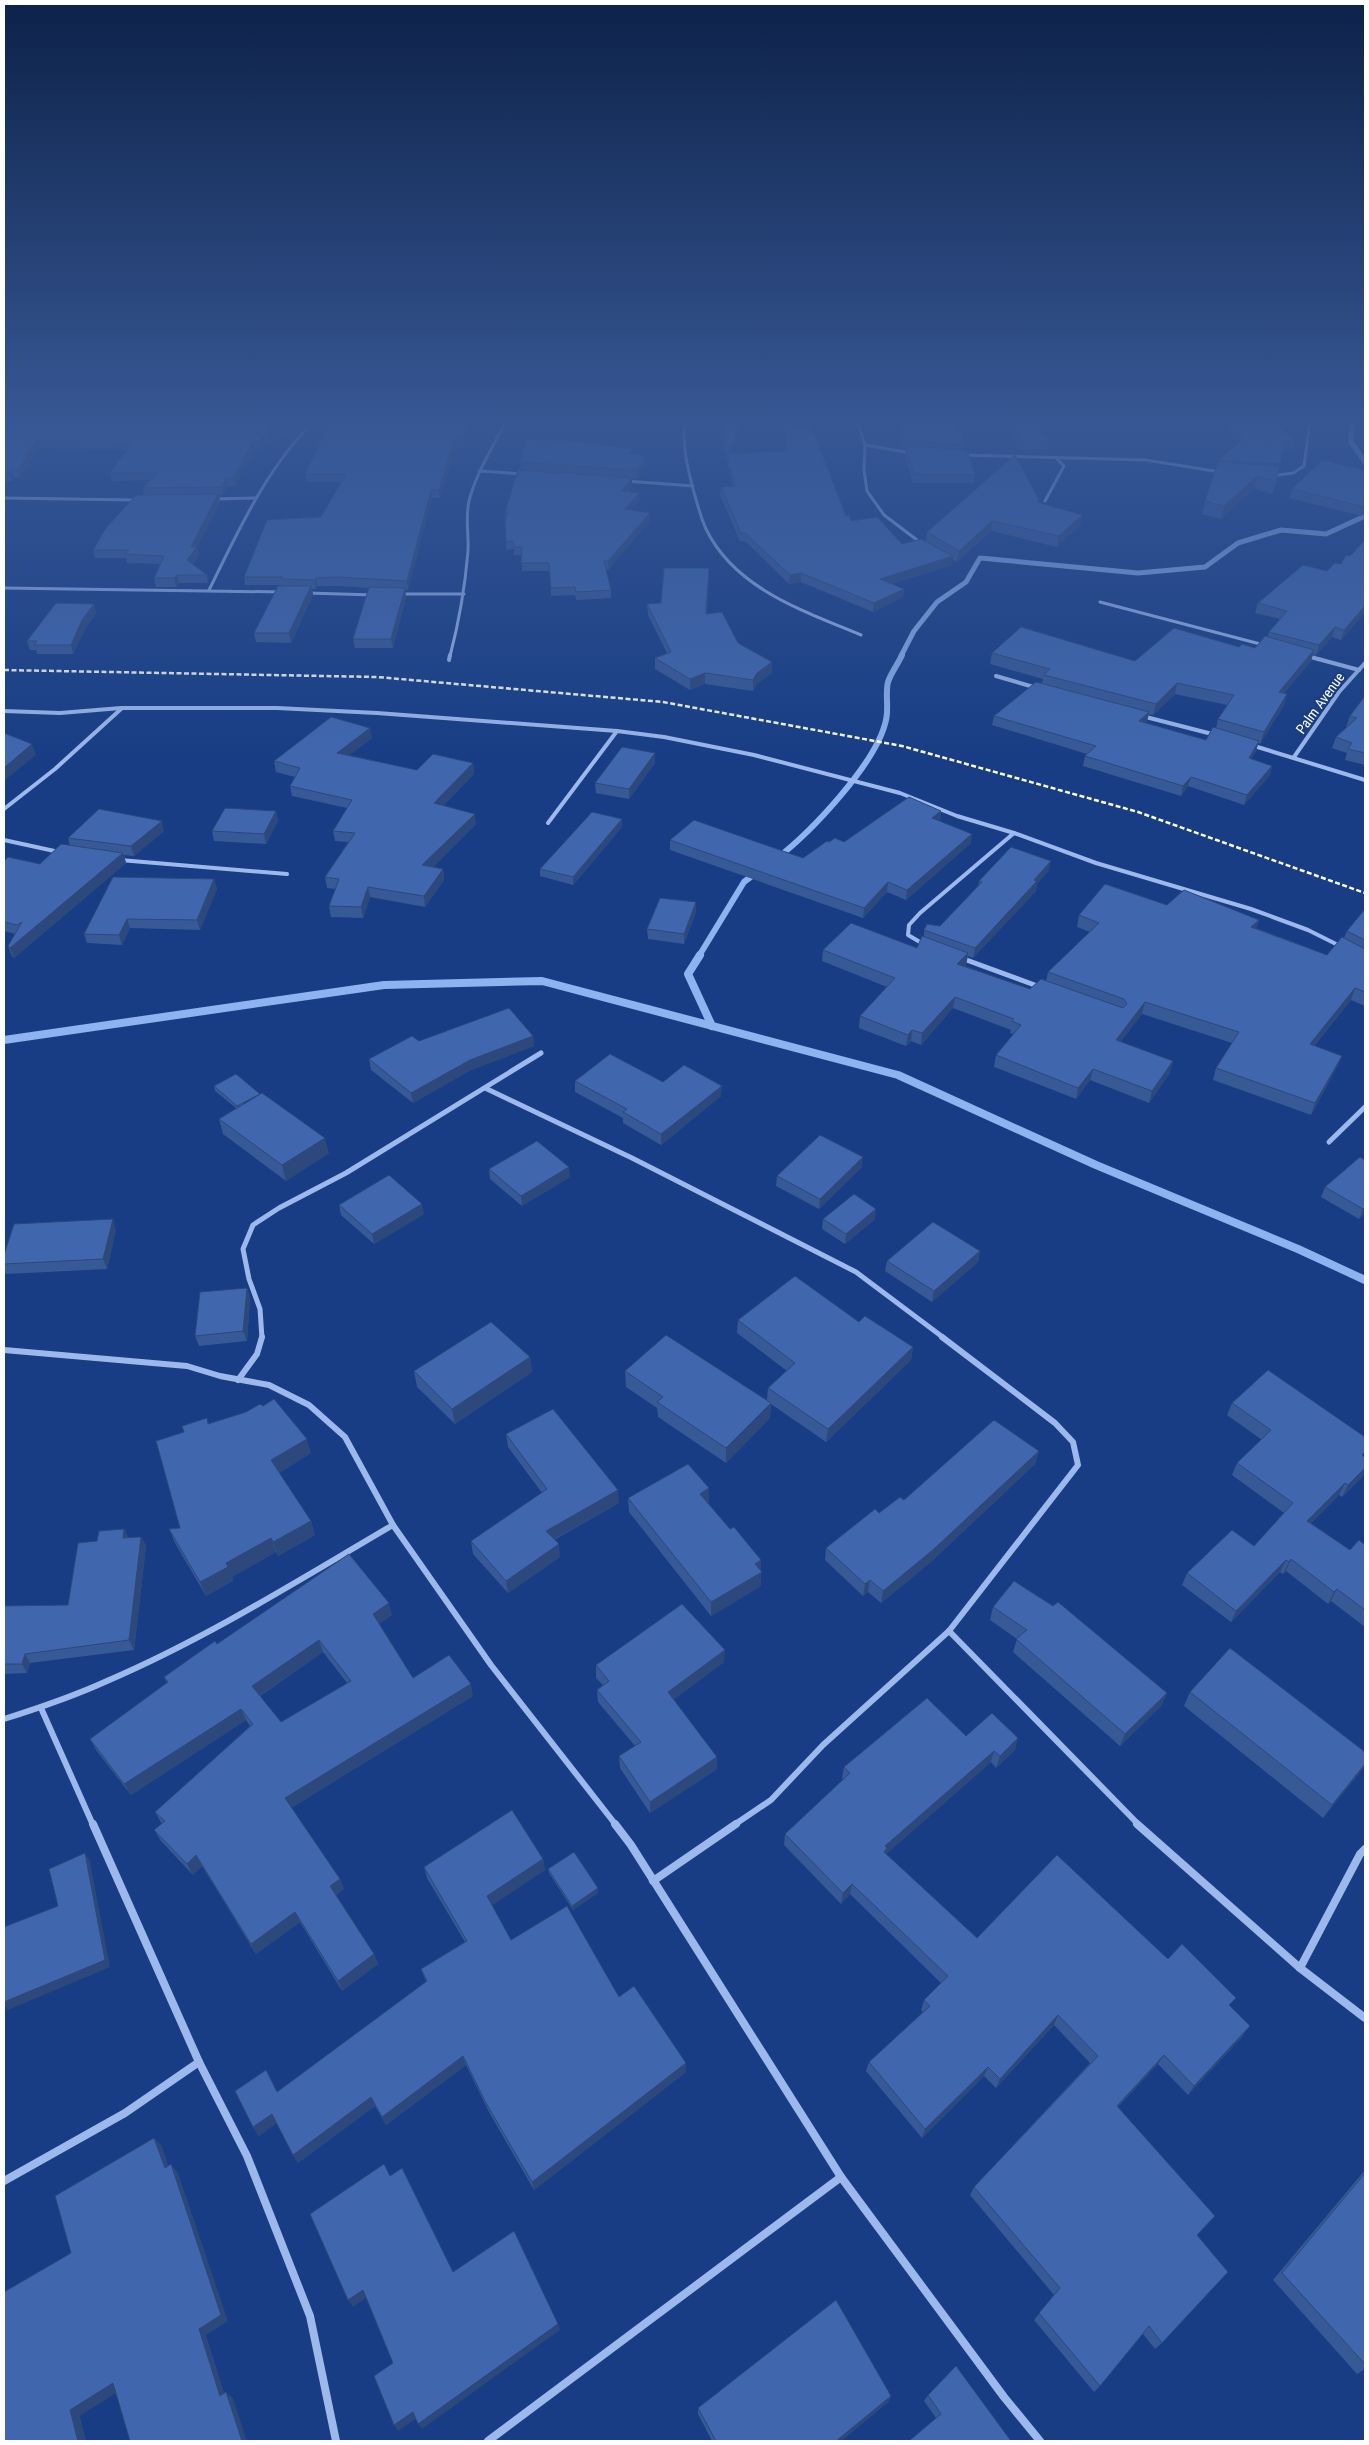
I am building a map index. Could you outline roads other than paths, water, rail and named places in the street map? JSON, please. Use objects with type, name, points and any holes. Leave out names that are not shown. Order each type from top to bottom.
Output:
[{"type":"street","points":[[208,590],[236,535]]},
{"type":"street","points":[[449,660],[459,624],[464,594],[469,535]]},
{"type":"street","points":[[710,535],[732,566],[762,589],[787,603],[861,635]]},
{"type":"street","points":[[908,535],[929,548]]},
{"type":"street","points":[[4,588],[208,590],[288,593]]},
{"type":"street","points":[[297,593],[382,594]]},
{"type":"street","points":[[391,594],[464,594]]},
{"type":"street","points":[[1100,602],[1273,647]]},
{"type":"street","points":[[1302,655],[1359,670]]},
{"type":"street","name":"Palm Avenue","points":[[1294,757],[1339,692],[1365,664]]},
{"type":"street","points":[[996,676],[1043,690]]},
{"type":"street","points":[[4,809],[55,770],[121,708]]},
{"type":"street","points":[[4,711],[60,713],[121,708],[278,708],[377,713],[617,731],[664,737],[754,755],[900,793],[957,816],[1014,833],[1096,863],[1251,909],[1308,930],[1349,950]]},
{"type":"street","points":[[1137,714],[1224,737]]},
{"type":"street","points":[[548,823],[617,731]]},
{"type":"street","points":[[1241,742],[1365,780]]},
{"type":"street","points":[[933,948],[912,939],[908,935],[909,925],[1014,833]]},
{"type":"street","points":[[4,840],[69,853]]},
{"type":"street","points":[[115,859],[287,874]]},
{"type":"street","points":[[952,955],[1045,989]]},
{"type":"street","points":[[238,1380],[257,1354],[263,1334],[260,1309],[249,1278],[243,1249],[253,1225],[279,1208],[346,1173],[541,1053]]},
{"type":"street","points":[[485,1088],[632,1158],[856,1272],[1055,1423],[1073,1442],[1078,1465],[949,1631],[823,1745],[771,1800],[654,1881]]},
{"type":"street","points":[[1329,1142],[1365,1107]]},
{"type":"street","points":[[4,1350],[187,1366],[238,1380],[269,1385],[308,1405],[345,1437],[393,1524],[491,1666],[631,1845],[841,2177],[1004,2397],[1040,2441]]},
{"type":"street","points":[[4,1719],[41,1708],[167,1655],[393,1524]]},
{"type":"street","points":[[949,1631],[1134,1821],[1300,1968],[1365,2018]]},
{"type":"street","points":[[41,1708],[199,2062],[247,2156],[310,2316],[336,2441]]},
{"type":"street","points":[[1300,1968],[1360,1854],[1365,1849]]},
{"type":"street","points":[[4,2181],[125,2113],[199,2062]]},
{"type":"street","points":[[488,2441],[841,2177]]},
{"type":"waterway","points":[[901,656],[914,631],[937,602],[966,582],[980,558],[1138,573],[1205,567],[1238,543],[1264,535]]},
{"type":"waterway","points":[[776,859],[823,815],[856,776],[870,756],[886,720],[888,682],[902,655]]},
{"type":"waterway","points":[[699,956],[744,882],[757,872]]},
{"type":"waterway","points":[[700,955],[688,974],[712,1026]]},
{"type":"waterway","points":[[4,1040],[384,985],[542,981],[712,1026]]},
{"type":"waterway","points":[[712,1026],[898,1075],[1096,1165],[1298,1249],[1365,1280]]},
{"type":"railway","points":[[4,670],[377,677],[663,702],[902,746],[1138,812],[1365,893]]}]
